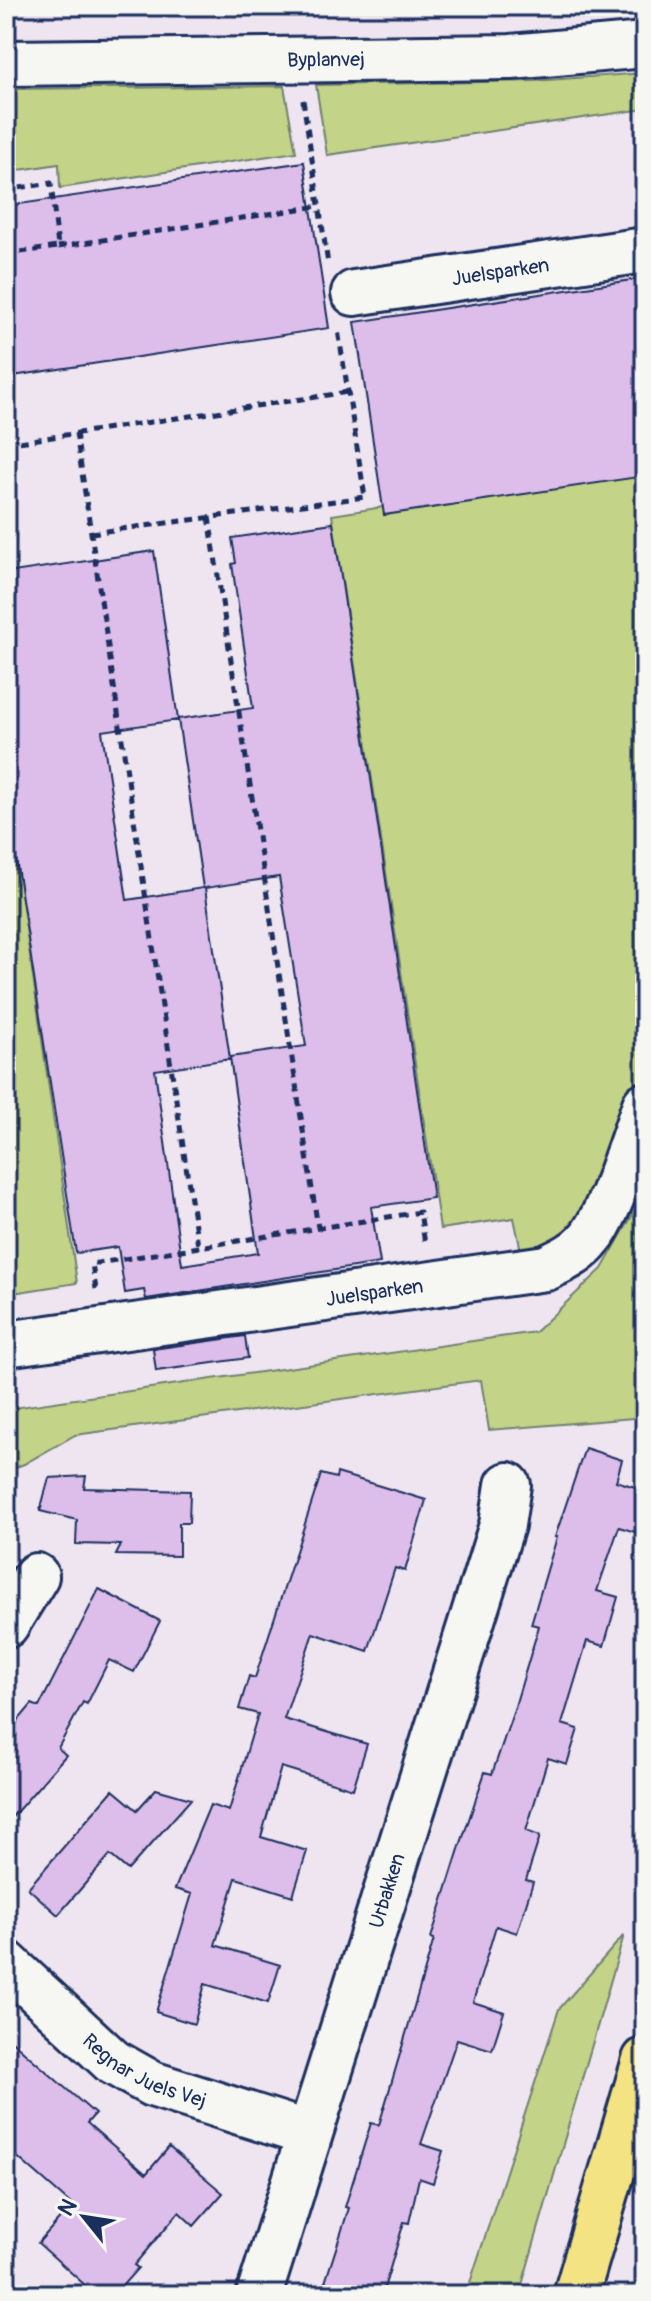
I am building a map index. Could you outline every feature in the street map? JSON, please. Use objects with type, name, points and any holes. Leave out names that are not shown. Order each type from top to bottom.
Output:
[{"type":"highway","points":[[576,2295],[645,2060]]},
{"type":"street","name":"Byplanvej","points":[[6,63],[511,57],[645,45]]},
{"type":"street","name":"Juelsparken","points":[[354,293],[645,250]]},
{"type":"street","name":"Juelsparken","points":[[6,1344],[546,1268],[571,1257],[589,1240],[602,1216],[645,1105]]},
{"type":"street","name":"Urbakken","points":[[259,2295],[502,1525],[508,1485]]},
{"type":"street","points":[[6,1625],[36,1576]]},
{"type":"street","name":"Regnar Juels Vej","points":[[6,1963],[113,2062],[152,2084],[309,2134]]},
{"type":"path","points":[[6,190],[51,183],[58,247]]},
{"type":"path","points":[[6,254],[319,206]]},
{"type":"path","points":[[6,444],[348,392]]},
{"type":"path","points":[[76,433],[198,1246]]},
{"type":"path","points":[[91,533],[365,497]]},
{"type":"path","points":[[209,517],[318,1228]]},
{"type":"path","points":[[102,1330],[92,1264],[420,1212],[431,1284]]},
{"type":"green space","points":[[645,73],[645,109],[327,155],[316,85],[533,81]]},
{"type":"green space","points":[[284,86],[296,152],[60,188],[59,164],[6,172],[6,89]]},
{"type":"green space","points":[[645,466],[645,1080],[586,1229],[524,1265],[514,1218],[440,1229],[332,515]]},
{"type":"green space","points":[[6,789],[77,1283],[6,1294]]},
{"type":"green space","points":[[645,1193],[645,1417],[489,1430],[481,1380],[75,1435],[6,1471],[6,1409],[535,1332],[602,1269]]},
{"type":"green space","points":[[624,1935],[519,2295],[466,2295],[559,2009]]},
{"type":"building","points":[[304,162],[329,328],[6,377],[6,206]]},
{"type":"building","points":[[645,278],[645,476],[384,515],[355,322]]},
{"type":"building","points":[[333,523],[433,1198],[371,1207],[380,1263],[146,1299],[144,1290],[125,1293],[118,1247],[76,1253],[6,794],[6,573],[154,551],[178,720],[102,731],[127,900],[203,888],[178,719],[253,708],[232,564],[236,563],[232,538]],"holes":[[[279,877],[306,1046],[230,1057],[258,1253],[182,1265],[155,1070],[230,1059],[205,888]]]},
{"type":"building","points":[[245,1336],[248,1358],[156,1371],[153,1349]]},
{"type":"building","points":[[585,1448],[622,1460],[616,1481],[645,1490],[645,1535],[619,1527],[597,1591],[618,1597],[604,1646],[587,1641],[562,1724],[578,1729],[567,1764],[548,1758],[526,1831],[540,1836],[526,1880],[533,1882],[517,1933],[496,1926],[473,2002],[504,2012],[492,2050],[457,2039],[421,2144],[443,2151],[433,2183],[419,2178],[409,2223],[404,2222],[382,2295],[321,2295],[349,2208],[345,2207],[371,2123],[379,2125],[460,1846],[485,1772],[492,1774],[513,1713],[539,1626],[531,1624],[555,1537]]},
{"type":"building","points":[[337,1473],[426,1500],[405,1571],[395,1568],[368,1651],[313,1633],[284,1719],[367,1744],[353,1789],[281,1767],[261,1837],[307,1851],[293,1896],[236,1878],[215,1945],[280,1965],[268,2003],[205,1984],[194,2024],[156,2012],[192,1894],[175,1889],[210,1805],[229,1811],[258,1714],[239,1709],[249,1676],[255,1678],[321,1474],[336,1478]]},
{"type":"building","points":[[86,1476],[84,1488],[190,1491],[189,1523],[179,1523],[179,1556],[116,1555],[121,1545],[76,1544],[77,1520],[40,1511],[49,1478]]},
{"type":"building","points":[[99,1589],[160,1621],[134,1672],[109,1660],[87,1704],[83,1702],[58,1748],[66,1755],[6,1824],[6,1735],[32,1704],[39,1707]]},
{"type":"building","points":[[156,1789],[191,1799],[128,1870],[110,1855],[58,1915],[28,1888],[113,1790],[137,1810]]},
{"type":"building","points":[[6,2036],[95,2114],[87,2123],[146,2174],[169,2147],[223,2193],[194,2226],[179,2212],[134,2265],[138,2268],[114,2295],[96,2295],[38,2243],[72,2205],[6,2147]]}]
